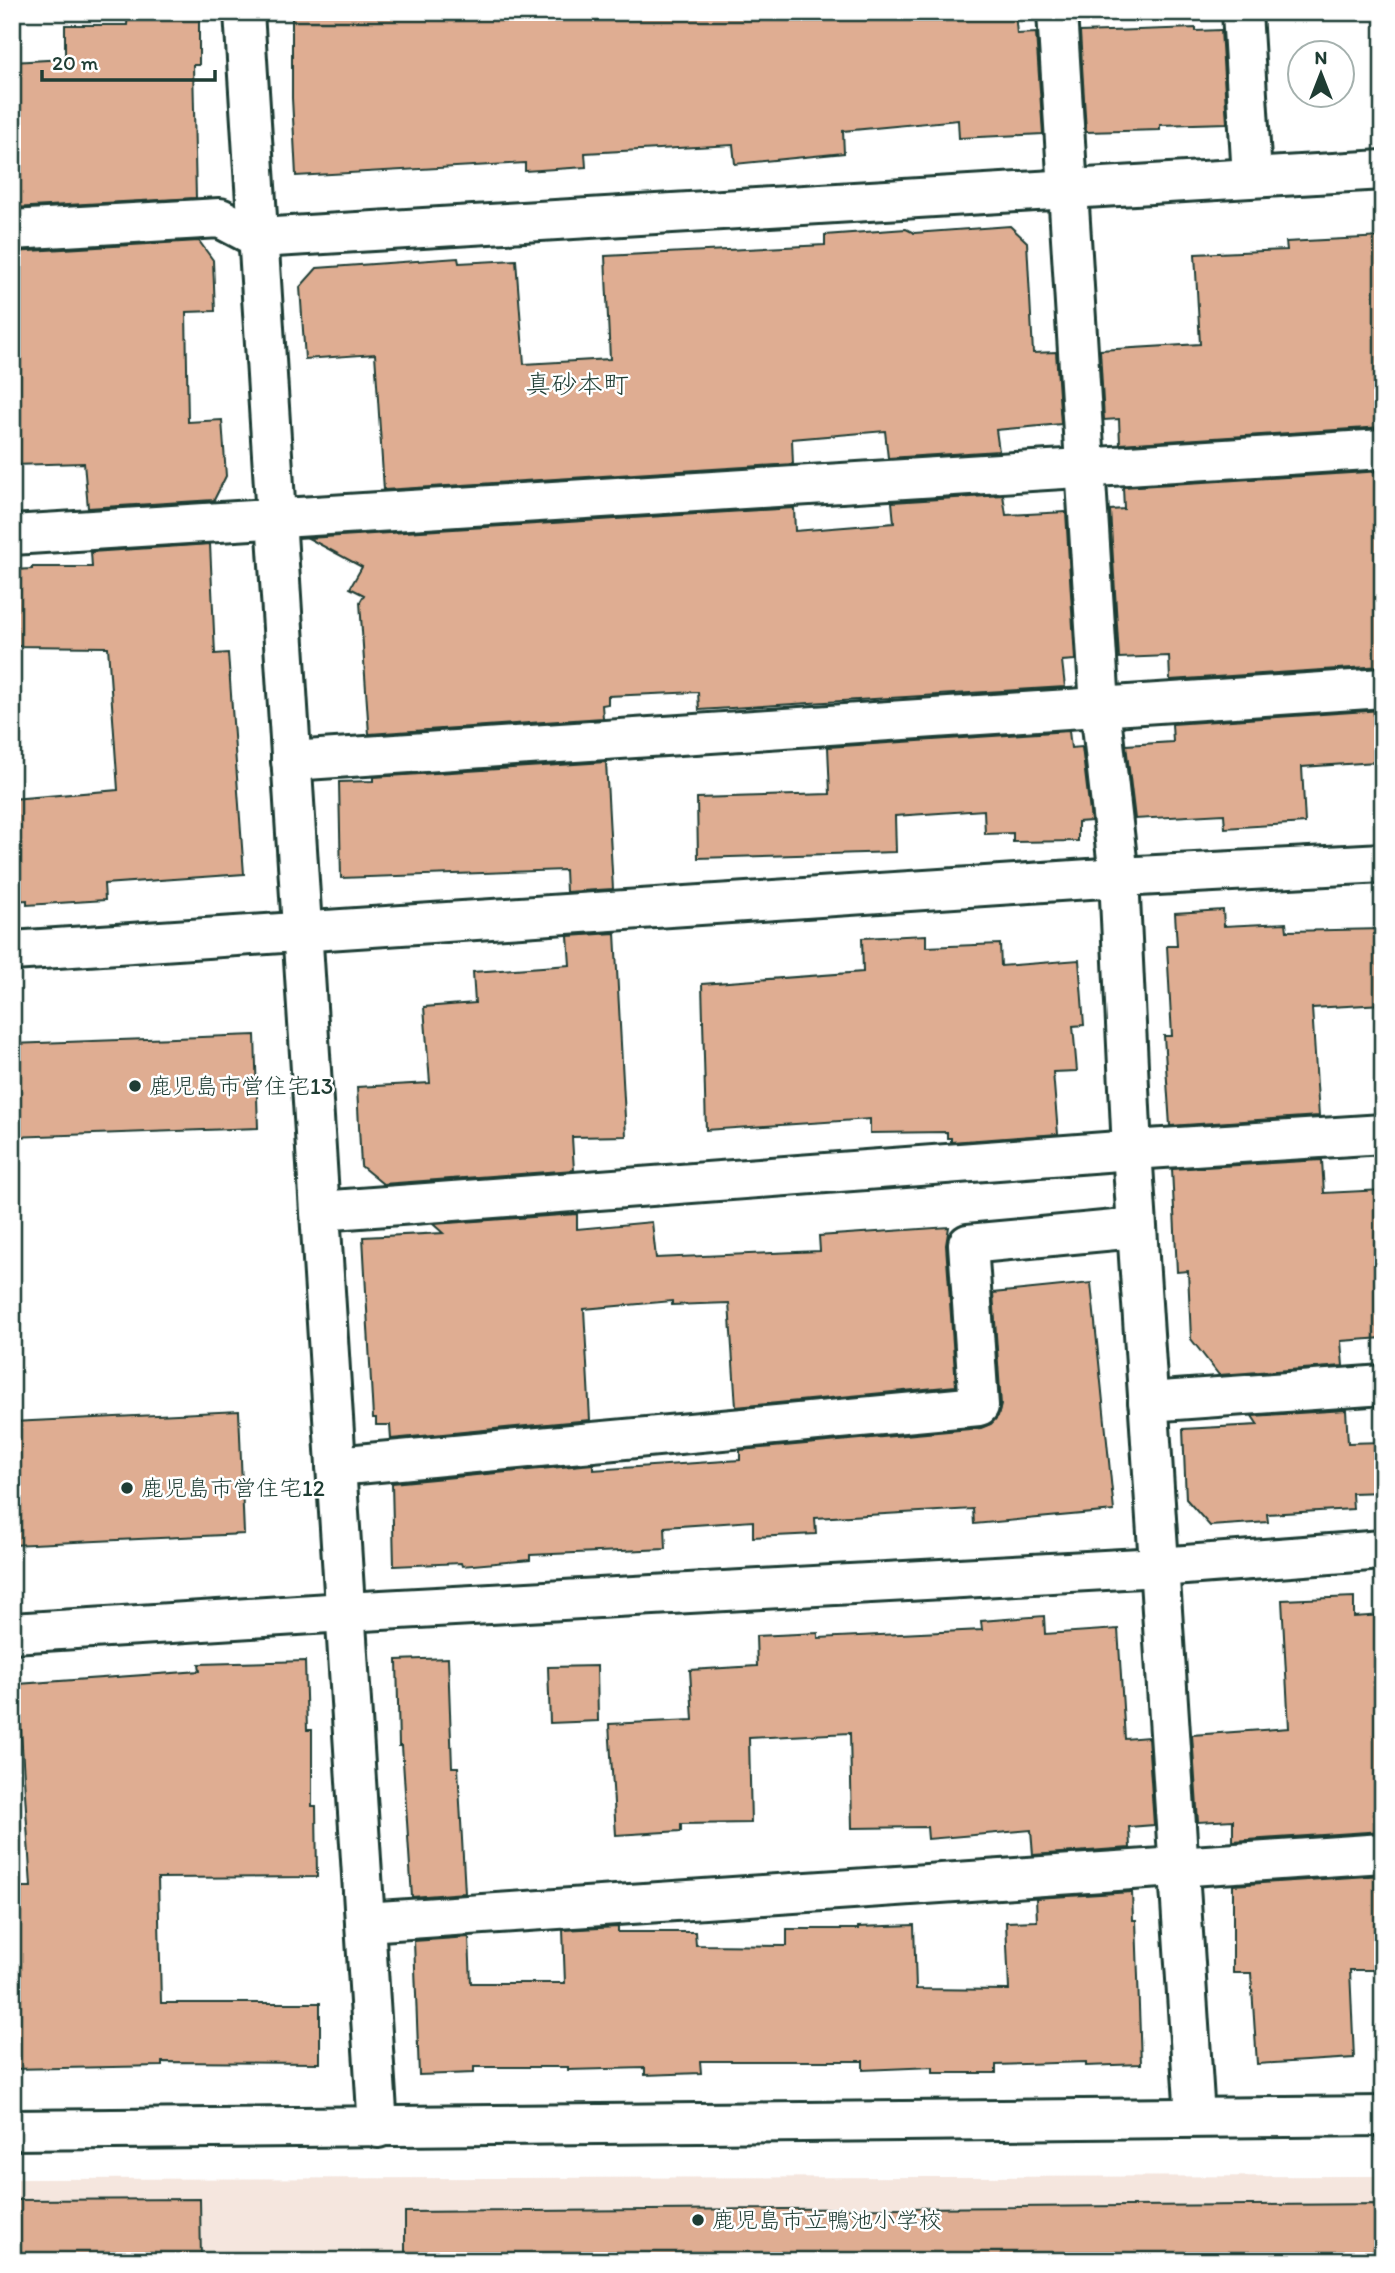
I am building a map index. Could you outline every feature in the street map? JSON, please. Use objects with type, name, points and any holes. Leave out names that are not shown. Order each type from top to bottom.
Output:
[{"type":"street","points":[[244,12],[378,2128]]},
{"type":"street","points":[[1057,12],[1100,707],[1119,877],[1136,1228],[1195,2117]]},
{"type":"street","points":[[1242,12],[1252,177]]},
{"type":"street","points":[[12,230],[220,218],[258,238],[1383,170]]},
{"type":"street","points":[[12,536],[1383,449]]},
{"type":"street","points":[[291,761],[1383,688]]},
{"type":"street","points":[[12,951],[1119,877],[1383,863]]},
{"type":"street","points":[[320,1211],[1132,1150],[1383,1134]]},
{"type":"street","points":[[336,1466],[979,1406],[968,1244],[1136,1228]]},
{"type":"street","points":[[1148,1402],[1383,1385]]},
{"type":"street","points":[[12,1633],[1158,1567],[1383,1550]]},
{"type":"street","points":[[365,1922],[1383,1853]]},
{"type":"street","points":[[12,2130],[1383,2116]]},
{"type":"shaded area","name":"鹿児島市立鴨池小学校","points":[[1383,2176],[1383,2261],[12,2261],[12,2179]]},
{"type":"building","points":[[128,12],[199,12],[199,65],[193,65],[196,198],[12,208],[12,62],[65,59],[65,25],[127,25]]},
{"type":"building","points":[[292,12],[1015,12],[1017,34],[1036,33],[1043,134],[959,138],[958,120],[843,131],[844,153],[735,164],[733,145],[585,153],[586,167],[525,171],[525,163],[296,176]]},
{"type":"building","points":[[1196,28],[1196,31],[1221,30],[1227,123],[1160,125],[1160,130],[1086,132],[1080,32]]},
{"type":"building","points":[[1010,226],[1027,242],[1033,353],[1056,352],[1061,424],[996,430],[999,451],[888,458],[885,431],[792,439],[793,464],[384,490],[375,354],[305,359],[300,287],[317,268],[458,258],[459,263],[516,260],[524,364],[610,359],[605,256],[825,245],[825,235],[906,229],[914,233]]},
{"type":"building","points":[[1383,237],[1383,427],[1120,444],[1119,419],[1104,420],[1100,350],[1200,344],[1195,254],[1287,250],[1286,242]]},
{"type":"building","points":[[199,241],[213,260],[215,311],[186,312],[188,422],[222,420],[226,476],[214,500],[88,508],[84,463],[12,465],[12,252]]},
{"type":"building","points":[[1383,471],[1383,666],[1170,680],[1169,656],[1119,658],[1110,510],[1124,509],[1123,487]]},
{"type":"building","points":[[1003,495],[1006,515],[1066,512],[1075,660],[1062,661],[1065,687],[699,710],[698,692],[608,696],[608,704],[602,705],[603,718],[369,734],[360,602],[364,595],[350,588],[362,567],[308,538],[794,508],[795,531],[894,523],[892,502]]},
{"type":"building","points":[[210,544],[215,654],[228,653],[244,874],[104,884],[105,900],[27,905],[27,900],[12,901],[12,799],[118,790],[108,647],[12,646],[12,570],[32,567],[92,567],[91,552]]},
{"type":"building","points":[[1383,710],[1383,713],[1374,713],[1376,762],[1302,767],[1305,823],[1225,828],[1224,814],[1135,819],[1126,745],[1173,742],[1172,724]]},
{"type":"building","points":[[1069,731],[1071,748],[1082,747],[1091,821],[1078,822],[1078,841],[1013,842],[1013,833],[985,834],[984,810],[895,816],[896,852],[698,858],[697,798],[830,794],[828,747]]},
{"type":"building","points":[[606,762],[613,889],[566,892],[565,870],[341,878],[339,782],[373,781],[373,777]]},
{"type":"building","points":[[1223,910],[1224,926],[1286,923],[1287,931],[1383,929],[1383,1004],[1312,1008],[1319,1116],[1170,1126],[1164,1036],[1172,1036],[1167,946],[1177,946],[1175,913]]},
{"type":"building","points":[[615,933],[626,1136],[572,1137],[574,1170],[383,1184],[361,1166],[357,1087],[430,1083],[424,1007],[475,1003],[473,972],[570,965],[568,936]]},
{"type":"building","points":[[926,935],[926,947],[1000,944],[1001,966],[1079,960],[1084,1025],[1073,1026],[1077,1071],[1053,1072],[1058,1134],[951,1142],[951,1138],[947,1138],[947,1132],[870,1133],[870,1119],[706,1130],[702,984],[863,972],[862,938]]},
{"type":"building","name":"鹿児島市営住宅13","points":[[255,1035],[258,1128],[12,1137],[12,1044]]},
{"type":"building","points":[[1322,1160],[1324,1193],[1383,1190],[1383,1338],[1341,1341],[1343,1366],[1219,1375],[1191,1339],[1188,1271],[1177,1272],[1172,1169]]},
{"type":"building","points":[[577,1214],[577,1229],[652,1222],[656,1258],[820,1251],[819,1236],[949,1227],[946,1245],[956,1386],[736,1407],[729,1303],[672,1305],[672,1301],[584,1309],[590,1420],[391,1439],[390,1425],[376,1425],[376,1418],[373,1418],[363,1237],[443,1233],[433,1224]]},
{"type":"building","points":[[1091,1283],[1114,1511],[974,1524],[973,1509],[815,1518],[816,1534],[753,1537],[753,1521],[665,1527],[666,1549],[530,1555],[530,1560],[462,1566],[461,1563],[394,1566],[392,1483],[593,1464],[593,1470],[740,1460],[740,1450],[981,1428],[991,1424],[998,1416],[1001,1405],[993,1293]]},
{"type":"building","points":[[1346,1410],[1348,1443],[1383,1442],[1383,1492],[1352,1493],[1353,1509],[1267,1514],[1268,1522],[1210,1526],[1186,1499],[1183,1429],[1258,1425],[1252,1416]]},
{"type":"building","name":"鹿児島市営住宅12","points":[[239,1411],[244,1534],[12,1545],[12,1422]]},
{"type":"building","points":[[1354,1597],[1354,1617],[1383,1615],[1383,1831],[1233,1841],[1233,1820],[1198,1822],[1192,1735],[1289,1728],[1282,1600]]},
{"type":"building","points":[[1044,1616],[1045,1634],[1118,1629],[1125,1739],[1148,1737],[1154,1825],[1129,1827],[1130,1848],[1033,1855],[1031,1830],[928,1839],[927,1827],[852,1828],[850,1733],[749,1738],[751,1823],[681,1824],[681,1831],[616,1835],[609,1724],[693,1720],[690,1670],[757,1666],[756,1636],[818,1633],[818,1638],[982,1630],[981,1621]]},
{"type":"building","points":[[448,1658],[452,1767],[458,1767],[465,1893],[412,1897],[402,1746],[399,1746],[397,1660]]},
{"type":"building","points":[[305,1661],[307,1730],[312,1730],[312,1806],[316,1806],[317,1877],[158,1878],[161,2003],[320,2003],[320,2063],[162,2062],[162,2066],[12,2069],[12,1887],[31,1887],[18,1684],[200,1671],[199,1664]]},
{"type":"building","points":[[597,1666],[598,1721],[550,1723],[548,1667]]},
{"type":"building","points":[[1383,1875],[1383,1970],[1350,1970],[1354,2058],[1257,2064],[1251,1973],[1233,1973],[1233,1885]]},
{"type":"building","points":[[1132,1892],[1133,1920],[1136,1920],[1141,2064],[1086,2066],[1086,2062],[996,2065],[996,2073],[933,2073],[933,2067],[863,2070],[863,2061],[700,2061],[701,2073],[645,2075],[645,2068],[568,2070],[568,2067],[474,2067],[474,2073],[419,2075],[414,1941],[469,1937],[471,1983],[565,1983],[563,1930],[618,1927],[618,1932],[695,1932],[696,1945],[787,1946],[787,1929],[858,1929],[914,1925],[916,1989],[1009,1990],[1006,1922],[1037,1921],[1036,1898]]},
{"type":"building","points":[[200,2199],[201,2261],[12,2261],[12,2200]]},
{"type":"building","points":[[1383,2204],[1383,2261],[405,2261],[405,2212]]},
{"type":"place","name":"鹿児島市営住宅13","points":[[135,1086]]},
{"type":"place","name":"鹿児島市営住宅12","points":[[127,1488]]},
{"type":"place","name":"鹿児島市立鴨池小学校","points":[[698,2220]]},
{"type":"district","name":"真砂本町","points":[[577,384]]}]
